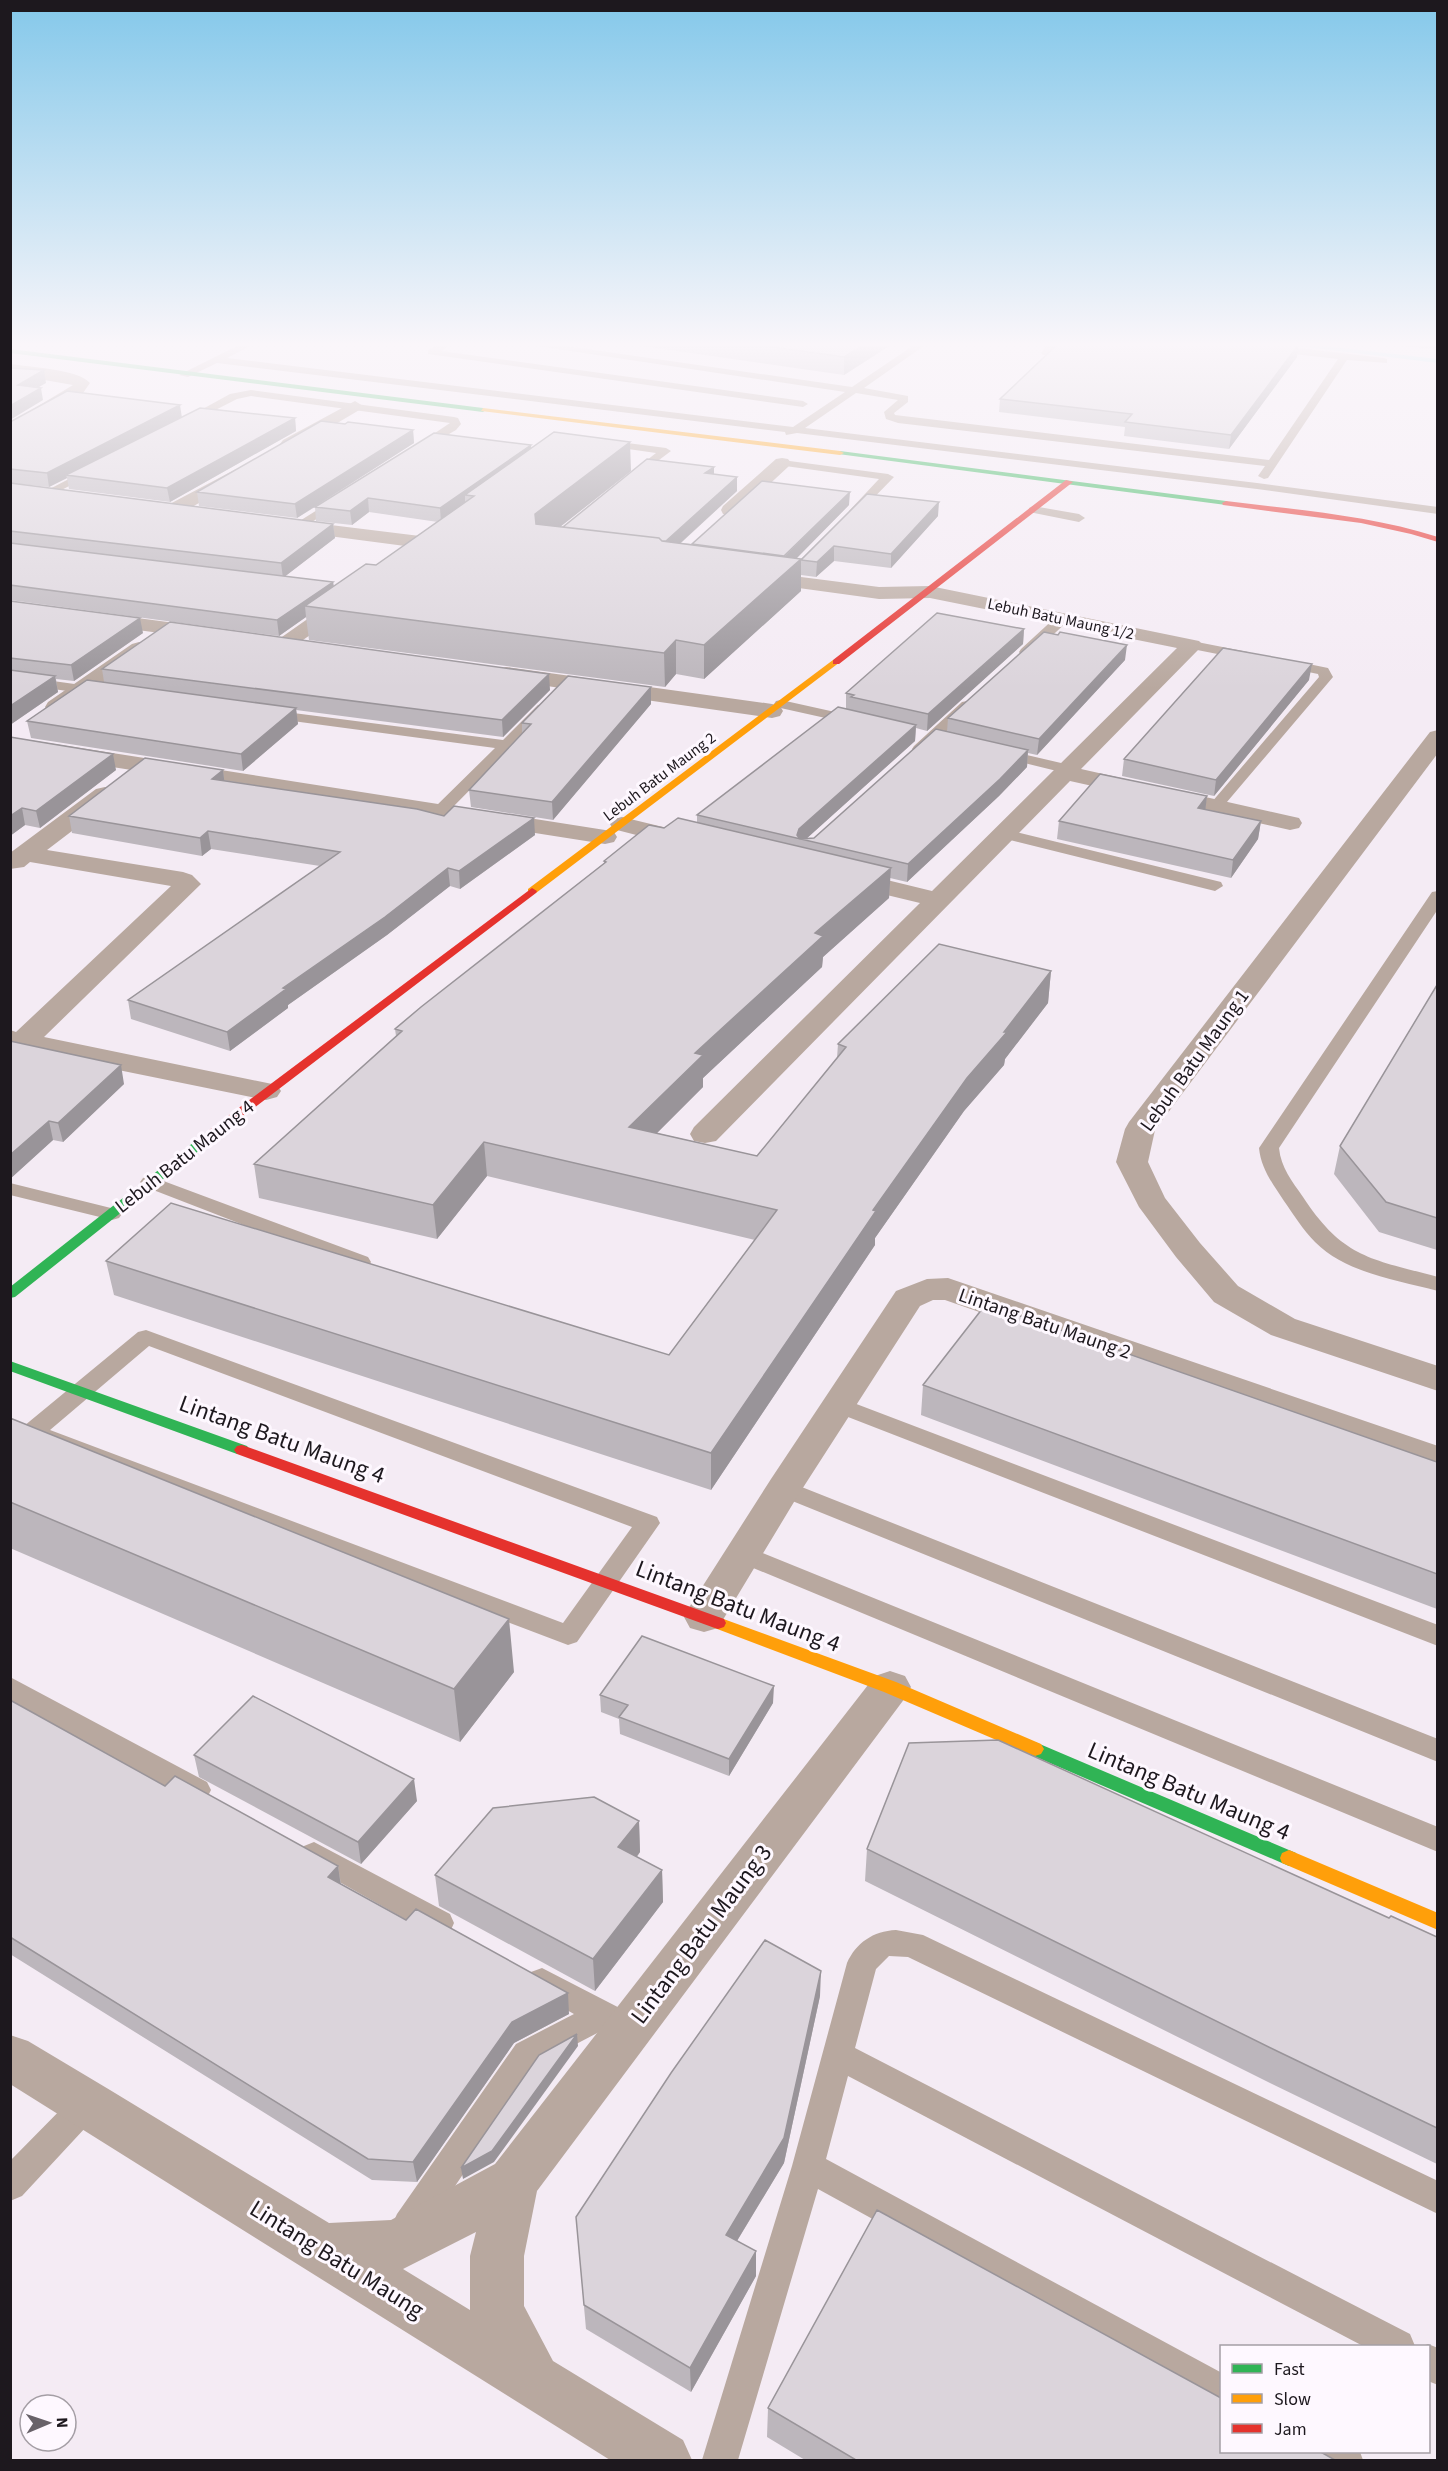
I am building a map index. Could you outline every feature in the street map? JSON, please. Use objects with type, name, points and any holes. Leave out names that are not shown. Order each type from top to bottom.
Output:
[{"type":"street","points":[[885,458],[1378,524],[1411,530],[1437,540]]},
{"type":"street","points":[[713,526],[782,463]]},
{"type":"street","points":[[173,510],[254,464]]},
{"type":"street","name":"Lebuh Batu Maung 2","points":[[266,1091],[930,592],[1069,482]]},
{"type":"street","points":[[22,491],[81,498]]},
{"type":"street","points":[[150,507],[207,515]]},
{"type":"street","points":[[273,524],[428,543]]},
{"type":"street","points":[[408,557],[446,530]]},
{"type":"street","name":"Lebuh Batu Maung 1/2","points":[[738,575],[788,577],[879,594],[930,592],[1192,645]]},
{"type":"street","points":[[286,644],[346,592]]},
{"type":"street","points":[[10,607],[226,636]]},
{"type":"street","points":[[25,728],[167,629]]},
{"type":"street","points":[[262,640],[309,647]]},
{"type":"street","points":[[705,1134],[1192,645]]},
{"type":"street","points":[[486,671],[776,707]]},
{"type":"street","name":"Lebuh Batu Maung 1","points":[[1437,737],[1140,1129],[1132,1162],[1150,1200],[1188,1250],[1226,1294],[1283,1327],[1437,1379]]},
{"type":"street","points":[[10,744],[439,812],[614,831],[712,846]]},
{"type":"street","points":[[18,860],[142,765]]},
{"type":"street","points":[[1067,771],[1290,823]]},
{"type":"street","points":[[17,1040],[188,884],[183,880],[18,860]]},
{"type":"street","points":[[825,873],[938,900]]},
{"type":"street","name":"Lebuh Batu Maung 4","points":[[17,1040],[266,1091]]},
{"type":"street","name":"Lebuh Batu Maung 4","points":[[10,1294],[266,1091]]},
{"type":"street","name":"Lintang Batu Maung 2","points":[[704,1617],[784,1488],[908,1299],[927,1290],[948,1289],[1437,1460]]},
{"type":"street","name":"Lintang Batu Maung 4","points":[[10,1366],[82,1390],[890,1687],[1437,1922]]},
{"type":"street","name":"Lintang Batu Maung 3","points":[[535,2384],[497,2310],[497,2256],[513,2181],[616,2021],[890,1687]]},
{"type":"street","name":"Lintang Batu Maung","points":[[10,2057],[88,2103],[535,2384],[663,2460]]},
{"type":"street","name":"Lintang Batu Maung 3","points":[[322,2249],[395,2246],[448,2219],[513,2181]]},
{"type":"lane","points":[[621,486],[657,458]]},
{"type":"lane","points":[[1029,458],[1437,511]]},
{"type":"lane","points":[[1224,458],[1272,464]]},
{"type":"lane","points":[[1257,486],[1276,458]]},
{"type":"lane","points":[[782,463],[888,477],[840,525]]},
{"type":"lane","points":[[46,494],[98,467]]},
{"type":"lane","points":[[296,527],[344,496]]},
{"type":"lane","points":[[1033,510],[1079,518]]},
{"type":"lane","points":[[1010,666],[1063,618]]},
{"type":"lane","points":[[1192,645],[1316,669],[1323,671],[1326,677],[1216,806]]},
{"type":"lane","points":[[10,679],[105,692]]},
{"type":"lane","points":[[439,812],[568,682]]},
{"type":"lane","points":[[906,760],[975,698]]},
{"type":"lane","points":[[776,707],[873,724]]},
{"type":"lane","points":[[258,712],[506,745]]},
{"type":"lane","points":[[908,732],[954,743]]},
{"type":"lane","points":[[989,750],[1067,771]]},
{"type":"lane","points":[[1004,834],[1215,886]]},
{"type":"lane","points":[[1437,897],[1269,1148],[1269,1161],[1276,1175],[1325,1240],[1342,1253],[1360,1261],[1437,1284]]},
{"type":"lane","points":[[150,1182],[374,1268]]},
{"type":"lane","points":[[10,1189],[112,1214]]},
{"type":"lane","points":[[146,1337],[648,1523],[568,1635],[32,1432],[82,1390],[146,1337]]},
{"type":"lane","points":[[838,1405],[1437,1636]]},
{"type":"lane","points":[[784,1488],[1437,1751]]},
{"type":"lane","points":[[743,1554],[1437,1840]]},
{"type":"lane","points":[[10,1687],[219,1802]]},
{"type":"lane","points":[[291,1842],[458,1934]]},
{"type":"lane","points":[[720,2460],[808,2166],[862,1963],[872,1949],[883,1944],[893,1942],[912,1944],[1437,2198]]},
{"type":"lane","points":[[520,1968],[616,2021]]},
{"type":"lane","points":[[395,2246],[527,2054],[616,2021]]},
{"type":"lane","points":[[838,2055],[1396,2345]]},
{"type":"lane","points":[[10,2185],[88,2103]]},
{"type":"lane","points":[[808,2166],[1220,2392]]},
{"type":"building","points":[[10,458],[76,458],[47,473],[10,469]]},
{"type":"building","points":[[99,458],[221,458],[167,488],[66,475]]},
{"type":"building","points":[[256,458],[368,458],[295,504],[197,492]]},
{"type":"building","points":[[393,458],[512,458],[440,508],[368,498],[350,511],[315,507]]},
{"type":"building","points":[[517,458],[608,458],[535,514],[536,524],[659,538],[662,541],[801,559],[704,645],[676,640],[664,653],[305,606],[366,564],[376,565],[474,496],[465,495]]},
{"type":"building","points":[[647,459],[714,467],[705,473],[737,477],[666,541],[659,538],[563,527]]},
{"type":"building","points":[[762,481],[850,492],[784,556],[692,544]]},
{"type":"building","points":[[10,483],[333,524],[281,563],[10,531]]},
{"type":"building","points":[[867,494],[939,502],[891,554],[834,546],[817,562],[801,560]]},
{"type":"building","points":[[10,543],[333,582],[277,620],[10,585]]},
{"type":"building","points":[[10,601],[140,618],[71,665],[10,658]]},
{"type":"building","points":[[937,613],[1024,629],[928,714],[851,697],[854,695],[846,693]]},
{"type":"building","points":[[170,622],[549,674],[502,720],[102,669]]},
{"type":"building","points":[[1044,632],[1058,635],[1060,632],[1127,645],[1039,739],[948,718]]},
{"type":"building","points":[[1223,648],[1312,664],[1216,780],[1124,759]]},
{"type":"building","points":[[10,670],[55,676],[10,706]]},
{"type":"building","points":[[568,676],[651,687],[552,802],[469,790],[531,724],[522,723]]},
{"type":"building","points":[[87,680],[296,708],[241,754],[27,721]]},
{"type":"building","points":[[838,707],[916,725],[799,829],[797,835],[800,839],[697,815]]},
{"type":"building","points":[[936,729],[1028,750],[908,864],[800,839],[814,838]]},
{"type":"building","points":[[10,737],[113,754],[36,811],[22,808],[10,816]]},
{"type":"building","points":[[145,758],[223,770],[212,779],[417,809],[444,816],[454,806],[534,818],[459,871],[448,868],[385,917],[283,988],[286,989],[227,1032],[128,1000],[340,852],[208,831],[200,838],[69,816]]},
{"type":"building","points":[[1100,774],[1207,796],[1198,808],[1261,821],[1233,860],[1059,821]]},
{"type":"building","points":[[678,818],[891,868],[815,933],[823,936],[695,1053],[703,1055],[629,1127],[757,1156],[846,1047],[838,1044],[939,944],[1051,971],[1004,1032],[1007,1032],[967,1078],[873,1210],[876,1211],[711,1453],[106,1261],[171,1203],[669,1355],[777,1210],[484,1142],[433,1205],[254,1164],[402,1031],[395,1029],[421,1007],[606,862],[604,861],[649,825],[664,828]]},
{"type":"building","points":[[1437,985],[1437,1218],[1386,1202],[1340,1146]]},
{"type":"building","points":[[10,1041],[121,1065],[58,1123],[49,1121],[10,1155]]},
{"type":"building","points":[[986,1304],[1437,1462],[1437,1574],[923,1385]]},
{"type":"building","points":[[10,1418],[509,1619],[454,1689],[10,1502]]},
{"type":"building","points":[[642,1636],[774,1686],[729,1759],[619,1717],[628,1705],[600,1695]]},
{"type":"building","points":[[253,1696],[414,1779],[358,1842],[194,1755]]},
{"type":"building","points":[[10,1700],[165,1786],[175,1776],[338,1866],[328,1877],[406,1920],[416,1909],[568,1993],[512,2022],[413,2162],[368,2159],[10,1937]]},
{"type":"building","points":[[998,1740],[1389,1918],[1391,1916],[1437,1937],[1437,2128],[867,1849],[909,1743]]},
{"type":"building","points":[[594,1797],[639,1821],[618,1847],[662,1870],[593,1959],[435,1875],[493,1808]]},
{"type":"building","points":[[765,1940],[821,1971],[784,2138],[726,2235],[756,2251],[690,2368],[584,2305],[576,2217],[671,2073]]},
{"type":"building","points":[[577,2034],[492,2151],[461,2168],[539,2055]]},
{"type":"building","points":[[877,2210],[1220,2397],[1220,2453],[1323,2453],[1335,2460],[856,2460],[768,2408]]},
{"type":"traffic: fast","points":[[881,458],[1226,503]]},
{"type":"traffic: fast","points":[[10,1294],[212,1134]]},
{"type":"traffic: fast","points":[[10,1366],[242,1450]]},
{"type":"traffic: fast","points":[[1035,1749],[1289,1858]]},
{"type":"traffic: slow","points":[[532,891],[836,662]]},
{"type":"traffic: slow","points":[[718,1623],[890,1687],[1035,1749]]},
{"type":"traffic: slow","points":[[1289,1858],[1438,1922]]},
{"type":"traffic: jam","points":[[836,662],[1069,482]]},
{"type":"traffic: jam","points":[[1226,503],[1361,520],[1438,540]]},
{"type":"traffic: jam","points":[[212,1134],[532,891]]},
{"type":"traffic: jam","points":[[242,1450],[718,1623]]}]
